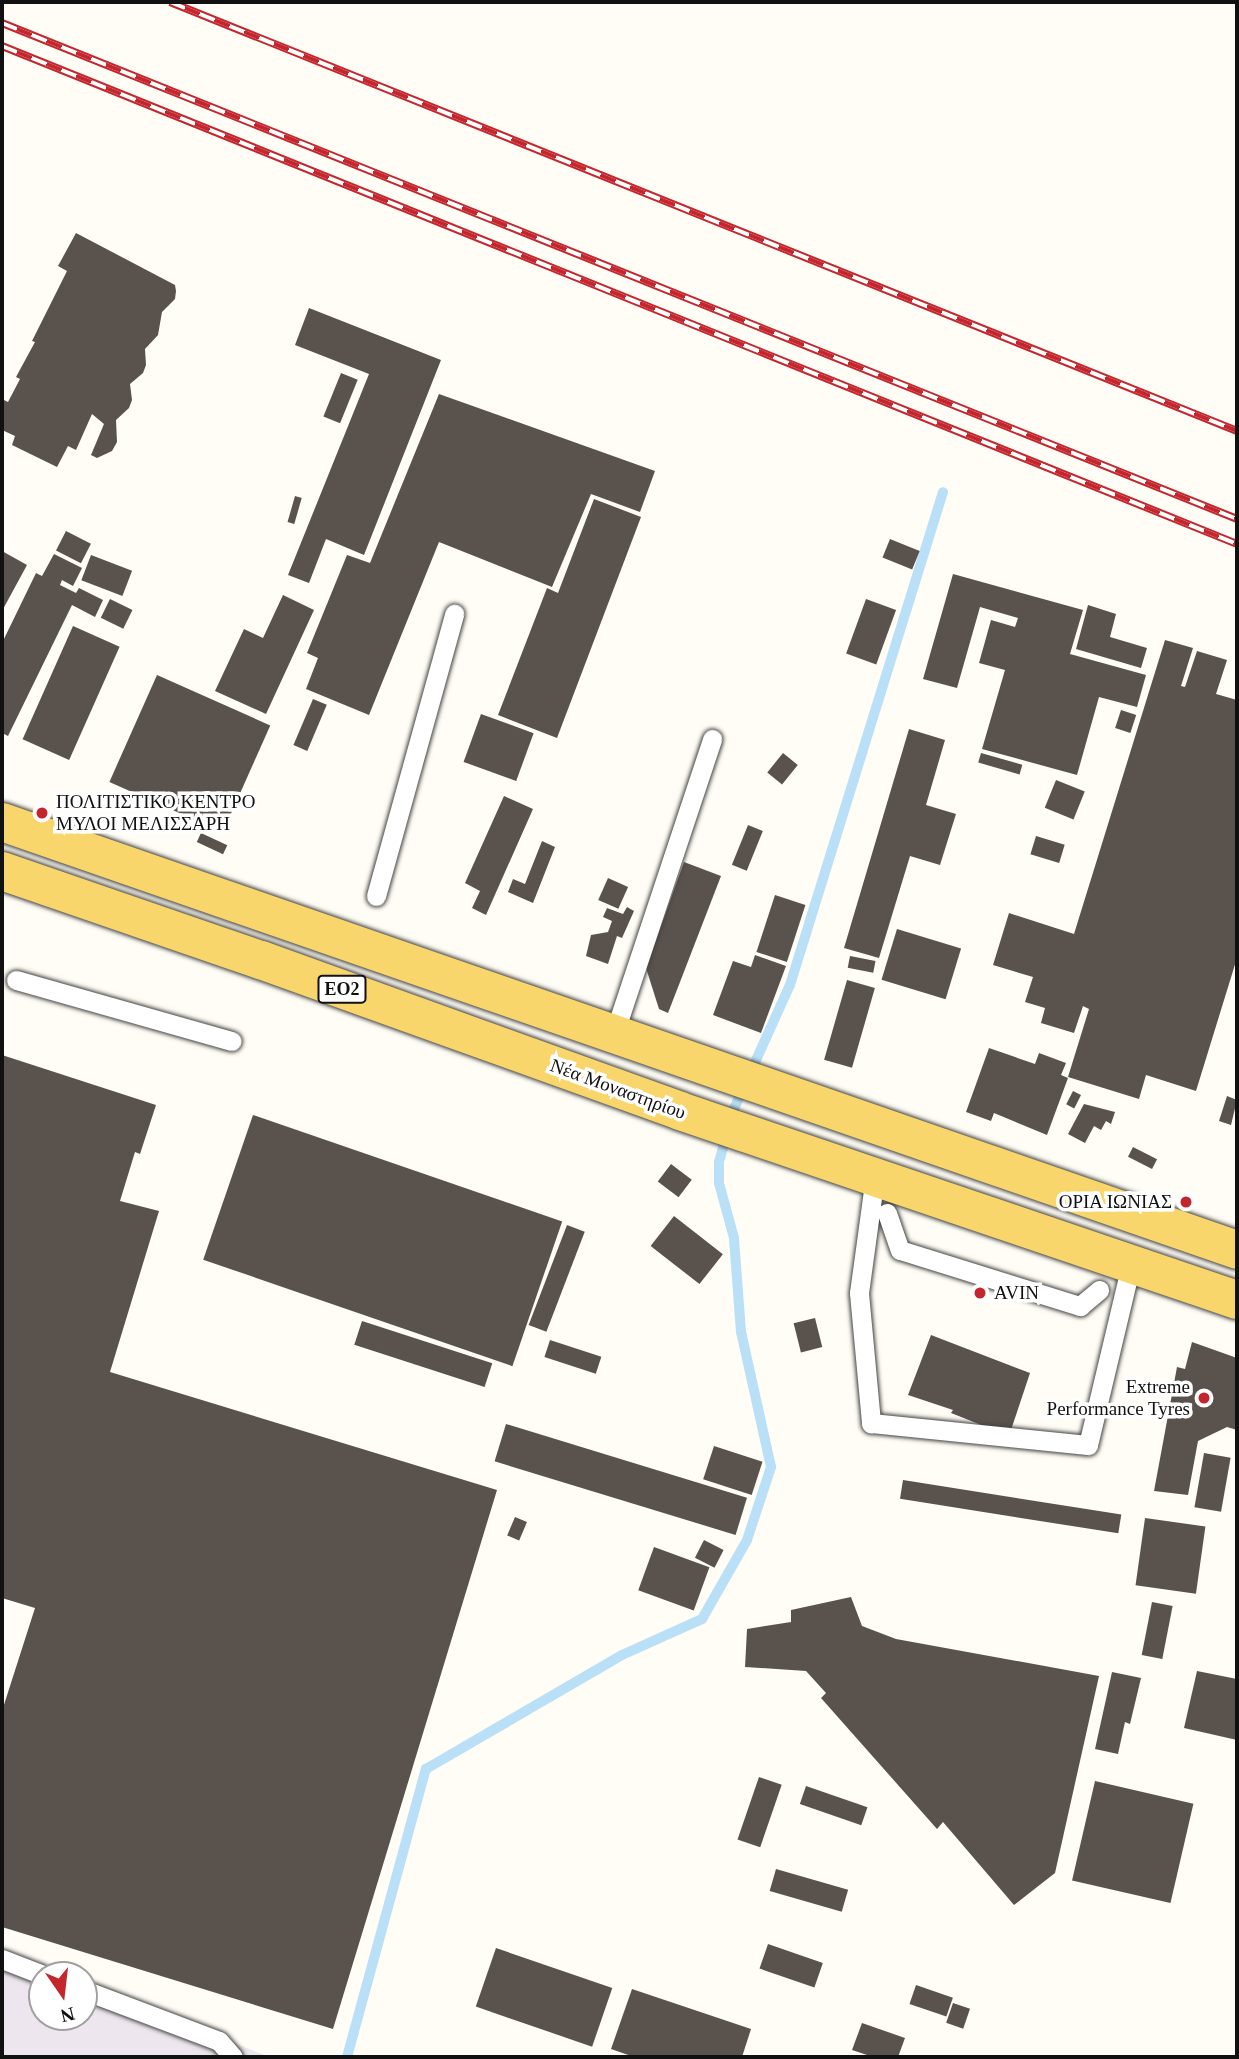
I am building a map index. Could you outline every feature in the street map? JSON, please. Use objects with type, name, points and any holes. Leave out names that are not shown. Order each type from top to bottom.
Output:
[{"type":"main road","name":"ΕΟ2","points":[[2,822],[1237,1250]]},
{"type":"main road","name":"Νέα Μοναστηρίου","points":[[2,871],[274,964],[680,1111],[1237,1300]]},
{"type":"lane","points":[[376,896],[454,614]]},
{"type":"lane","points":[[614,1034],[712,739]]},
{"type":"lane","points":[[16,979],[232,1041]]},
{"type":"lane","points":[[875,1176],[859,1293],[871,1423],[1088,1445],[1131,1264]]},
{"type":"lane","points":[[887,1213],[900,1250],[1080,1306],[1099,1290]]},
{"type":"lane","points":[[2,1959],[28,1969]]},
{"type":"lane","points":[[98,1995],[219,2041],[233,2057]]},
{"type":"shaded area","points":[[2,1954],[28,1964],[28,2031],[98,2031],[98,1991],[270,2057],[2,2057]]},
{"type":"building","points":[[76,233],[175,285],[176,291],[175,299],[162,312],[158,335],[145,349],[146,365],[143,373],[130,384],[132,400],[129,408],[116,420],[117,442],[112,451],[97,458],[91,455],[104,424],[92,414],[76,450],[68,446],[57,467],[12,445],[15,436],[2,430],[2,399],[8,402],[20,379],[16,377],[67,271],[58,266]]},
{"type":"building","points":[[309,308],[441,360],[364,555],[326,539],[309,583],[288,575],[369,374],[295,345]]},
{"type":"building","points":[[341,373],[358,380],[340,423],[323,417]]},
{"type":"building","points":[[439,394],[655,471],[640,512],[591,494],[552,587],[439,542],[369,715],[306,689],[318,658],[307,653],[347,555],[370,563]]},
{"type":"building","points":[[295,496],[302,498],[294,524],[288,522]]},
{"type":"building","points":[[594,499],[641,517],[557,738],[498,715],[547,588],[558,593]]},
{"type":"building","points":[[66,531],[91,544],[81,563],[56,551]]},
{"type":"building","points":[[890,539],[920,551],[912,570],[883,558]]},
{"type":"building","points":[[2,551],[27,565],[2,611]]},
{"type":"building","points":[[54,554],[82,568],[73,586],[62,580],[60,585],[76,593],[79,588],[103,600],[95,617],[72,605],[8,736],[2,733],[2,643],[36,573],[42,576]]},
{"type":"building","points":[[91,555],[132,571],[122,596],[81,580]]},
{"type":"building","points":[[953,574],[1083,610],[1070,654],[1146,675],[1137,707],[1099,697],[1077,775],[982,749],[1005,670],[979,663],[991,620],[1015,627],[1018,618],[980,607],[957,688],[923,679]]},
{"type":"building","points":[[283,595],[314,610],[266,714],[215,691],[244,629],[263,638]]},
{"type":"building","points":[[110,599],[132,610],[123,629],[101,618]]},
{"type":"building","points":[[866,599],[896,610],[876,664],[846,654]]},
{"type":"building","points":[[1088,605],[1116,614],[1110,637],[1147,648],[1141,668],[1076,649]]},
{"type":"building","points":[[73,626],[120,647],[69,760],[23,739]]},
{"type":"building","points":[[1165,640],[1193,648],[1181,686],[1185,687],[1197,651],[1227,660],[1216,694],[1237,700],[1237,958],[1196,1091],[1146,1075],[1139,1099],[1068,1077],[1089,1009],[1083,1006],[1074,1033],[1041,1023],[1045,1008],[1025,1002],[1033,977],[993,965],[1009,913],[1074,934]]},
{"type":"building","points":[[157,675],[270,725],[223,832],[109,782]]},
{"type":"building","points":[[313,699],[327,705],[307,751],[293,745]]},
{"type":"building","points":[[1121,710],[1136,715],[1130,733],[1115,728]]},
{"type":"building","points":[[481,714],[534,733],[516,781],[464,762]]},
{"type":"building","points":[[909,729],[945,740],[926,805],[956,814],[940,865],[910,856],[879,958],[844,948]]},
{"type":"building","points":[[783,753],[798,765],[782,784],[767,772]]},
{"type":"building","points":[[981,753],[1022,765],[1020,774],[978,763]]},
{"type":"building","points":[[1056,780],[1085,792],[1074,819],[1045,808]]},
{"type":"building","points":[[504,796],[533,809],[486,915],[472,908],[480,891],[465,883]]},
{"type":"building","points":[[748,825],[763,831],[747,871],[732,865]]},
{"type":"building","points":[[201,833],[227,845],[223,854],[197,842]]},
{"type":"building","points":[[1036,836],[1065,845],[1059,863],[1030,854]]},
{"type":"building","points":[[542,841],[555,847],[533,903],[508,892],[513,879],[525,884]]},
{"type":"building","points":[[684,862],[721,876],[668,1013],[659,1009],[646,968]]},
{"type":"building","points":[[608,878],[628,887],[618,909],[598,900]]},
{"type":"building","points":[[775,895],[805,905],[787,962],[756,952]]},
{"type":"building","points":[[627,907],[634,911],[622,938],[617,936],[608,964],[586,956],[591,935],[608,932],[612,921],[603,917],[607,908],[623,914]]},
{"type":"building","points":[[897,929],[961,949],[946,999],[882,980]]},
{"type":"building","points":[[755,955],[786,966],[761,1033],[713,1015],[733,961],[751,967]]},
{"type":"building","points":[[850,956],[876,961],[873,973],[848,968]]},
{"type":"building","points":[[847,980],[875,988],[852,1068],[824,1060]]},
{"type":"building","points":[[989,1048],[1035,1064],[1039,1053],[1066,1063],[1061,1075],[1068,1078],[1047,1135],[994,1113],[991,1121],[966,1112]]},
{"type":"building","points":[[2,1055],[156,1105],[140,1154],[135,1152],[120,1201],[159,1211],[110,1372],[497,1490],[333,2029],[2,1927],[2,1711],[35,1608],[2,1598]]},
{"type":"building","points":[[1073,1091],[1081,1095],[1074,1108],[1066,1104]]},
{"type":"building","points":[[1227,1096],[1237,1100],[1231,1125],[1219,1121]]},
{"type":"building","points":[[1084,1104],[1115,1112],[1111,1124],[1106,1121],[1101,1130],[1094,1126],[1085,1143],[1068,1134]]},
{"type":"building","points":[[253,1115],[562,1221],[512,1366],[203,1260]]},
{"type":"building","points":[[1133,1147],[1157,1159],[1152,1169],[1128,1157]]},
{"type":"building","points":[[671,1164],[692,1180],[679,1197],[658,1182]]},
{"type":"building","points":[[674,1216],[723,1254],[699,1284],[651,1246]]},
{"type":"building","points":[[567,1225],[585,1232],[546,1332],[529,1325]]},
{"type":"building","points":[[815,1318],[822,1347],[801,1352],[794,1323]]},
{"type":"building","points":[[362,1321],[492,1363],[485,1387],[354,1345]]},
{"type":"building","points":[[931,1335],[1030,1373],[1009,1436],[951,1413],[953,1410],[908,1395]]},
{"type":"building","points":[[550,1340],[601,1357],[596,1374],[544,1357]]},
{"type":"building","name":"Extreme Performance Tyres","points":[[1192,1342],[1237,1358],[1237,1430],[1227,1427],[1198,1441],[1188,1495],[1154,1491],[1177,1367],[1185,1369]]},
{"type":"building","points":[[506,1424],[747,1498],[736,1535],[495,1461]]},
{"type":"building","points":[[714,1446],[763,1462],[752,1495],[703,1479]]},
{"type":"building","points":[[1204,1453],[1231,1458],[1221,1512],[1194,1507]]},
{"type":"building","points":[[903,1480],[1121,1515],[1118,1533],[900,1499]]},
{"type":"building","points":[[515,1517],[527,1522],[519,1540],[507,1535]]},
{"type":"building","points":[[1145,1518],[1205,1526],[1196,1594],[1136,1585]]},
{"type":"building","points":[[704,1540],[724,1550],[715,1568],[695,1558]]},
{"type":"building","points":[[654,1547],[709,1567],[694,1610],[638,1590]]},
{"type":"building","points":[[851,1597],[862,1626],[896,1639],[1099,1676],[1055,1873],[1014,1905],[943,1822],[937,1829],[821,1698],[826,1693],[806,1671],[745,1667],[747,1629],[791,1622],[791,1610]]},
{"type":"building","points":[[1152,1602],[1173,1606],[1162,1659],[1142,1655]]},
{"type":"building","points":[[1197,1671],[1237,1679],[1237,1740],[1184,1728]]},
{"type":"building","points":[[1112,1672],[1141,1678],[1130,1724],[1125,1722],[1118,1754],[1095,1749]]},
{"type":"building","points":[[759,1777],[782,1785],[760,1847],[738,1839]]},
{"type":"building","points":[[1095,1781],[1193,1804],[1170,1903],[1072,1880]]},
{"type":"building","points":[[806,1786],[867,1807],[861,1825],[800,1804]]},
{"type":"building","points":[[776,1869],[848,1890],[842,1912],[770,1891]]},
{"type":"building","points":[[768,1944],[823,1963],[814,1987],[760,1969]]},
{"type":"building","points":[[496,1948],[612,1988],[592,2047],[476,2007]]},
{"type":"building","points":[[916,1985],[953,1998],[946,2017],[909,2004]]},
{"type":"building","points":[[632,1989],[751,2029],[742,2057],[634,2057],[611,2049]]},
{"type":"building","points":[[953,2003],[970,2009],[963,2029],[946,2023]]},
{"type":"building","points":[[862,2023],[905,2038],[898,2057],[873,2057],[852,2050]]},
{"type":"waterway","points":[[347,2057],[426,1769],[622,1655],[702,1619],[747,1540],[771,1467],[741,1332],[734,1238],[719,1183],[719,1162],[733,1111],[790,985],[943,492]]},
{"type":"railway","points":[[170,2],[1237,431]]},
{"type":"railway","points":[[2,23],[1237,519]]},
{"type":"railway","points":[[2,46],[1237,544]]},
{"type":"place","name":"ΠΟΛΙΤΙΣΤΙΚΟ ΚΕΝΤΡΟ ΜΥΛΟΙ ΜΕΛΙΣΣΑΡΗ","points":[[42,813]]},
{"type":"place","name":"ΟΡΙΑ ΙΩΝΙΑΣ","points":[[1186,1202]]},
{"type":"place","name":"AVIN","points":[[980,1293]]},
{"type":"place","name":"Extreme Performance Tyres","points":[[1204,1398]]}]
